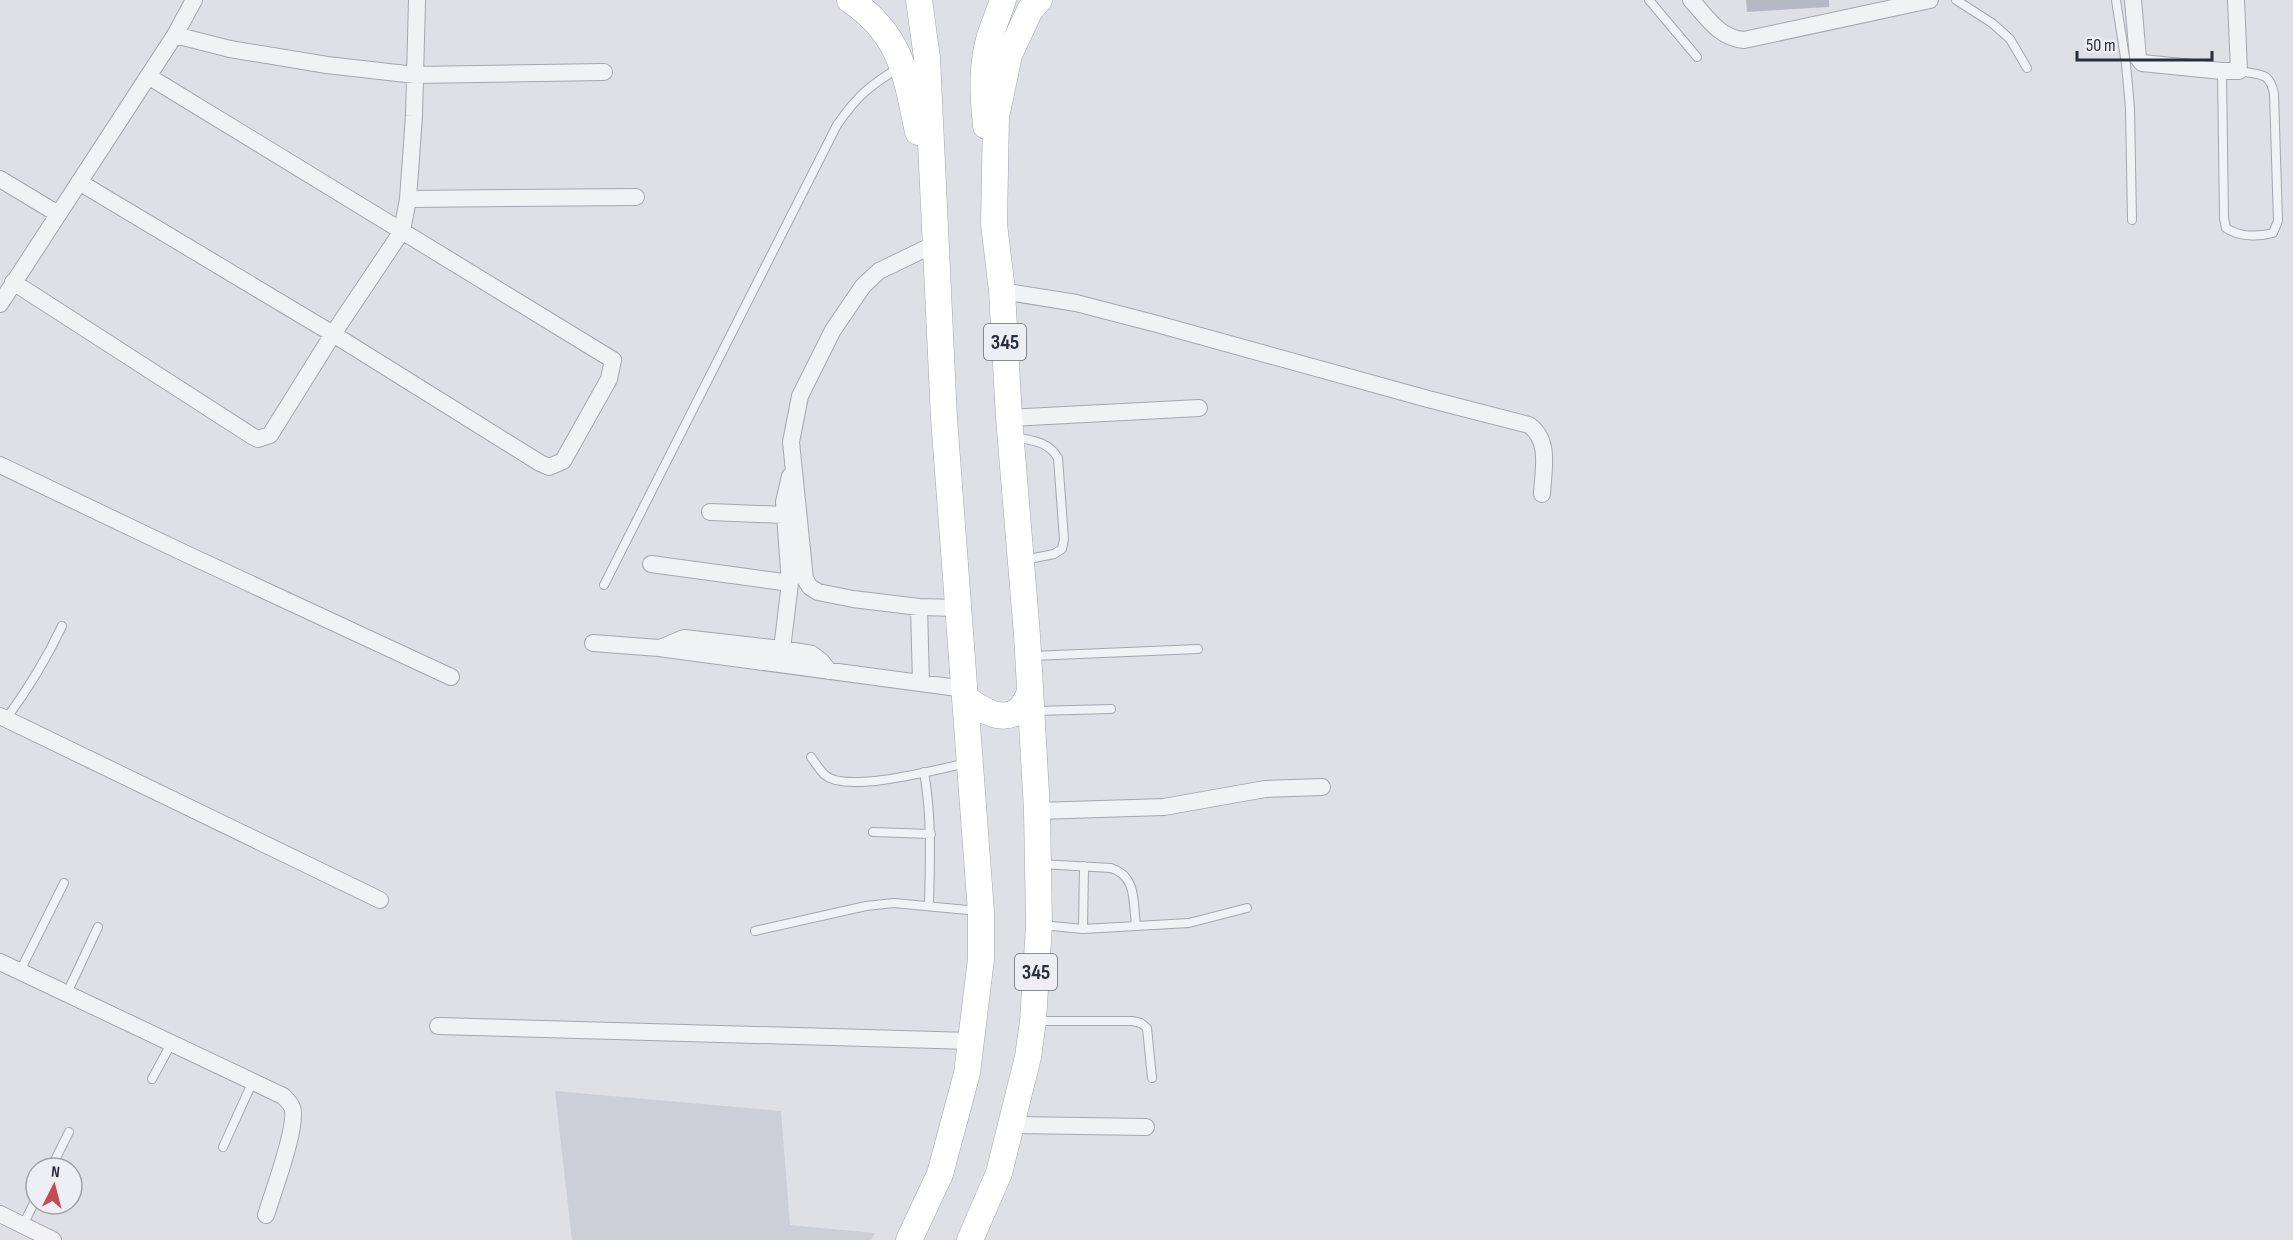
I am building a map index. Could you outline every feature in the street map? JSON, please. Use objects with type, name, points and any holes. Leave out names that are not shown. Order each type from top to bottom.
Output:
[{"type":"main road","points":[[850,0],[864,9],[915,62]]},
{"type":"main road","points":[[909,1240],[940,1174],[967,1073],[981,959],[981,912],[958,608],[932,181],[915,62],[921,24],[919,0]]},
{"type":"main road","points":[[915,62],[925,0]]},
{"type":"main road","points":[[994,224],[983,84],[990,37],[1003,0]]},
{"type":"main road","name":"345","points":[[970,1240],[999,1173],[1028,1056],[1039,925],[1037,811],[1031,702],[1002,291],[994,224],[996,117],[1009,55],[1030,10],[1039,0]]},
{"type":"main road","points":[[966,694],[987,712],[999,715],[1010,714],[1031,702]]},
{"type":"street","points":[[0,304],[175,35],[194,0]]},
{"type":"street","points":[[13,282],[258,439],[270,435],[333,334],[402,231],[408,199],[417,0]]},
{"type":"street","points":[[1691,0],[1724,35],[1744,40],[1930,0]]},
{"type":"street","points":[[2133,0],[2138,57],[2142,63],[2239,71],[2236,0]]},
{"type":"street","points":[[175,35],[230,49],[295,60],[415,75],[604,72]]},
{"type":"street","points":[[80,182],[333,334],[540,463],[549,467],[563,461],[609,379],[613,360],[148,76]]},
{"type":"street","points":[[0,179],[58,214]]},
{"type":"street","points":[[408,199],[636,197]]},
{"type":"street","points":[[935,244],[879,271],[863,286],[833,330],[800,396],[791,442],[805,579],[810,586],[818,592],[844,597],[919,607],[958,608]]},
{"type":"street","points":[[1002,291],[1076,303],[1529,425],[1538,431],[1543,443],[1542,494]]},
{"type":"street","points":[[1011,428],[1199,408]]},
{"type":"street","points":[[0,465],[451,677]]},
{"type":"street","points":[[782,649],[790,583],[784,515],[786,487],[793,467]]},
{"type":"street","points":[[710,512],[784,515]]},
{"type":"street","points":[[651,564],[790,583]]},
{"type":"street","points":[[919,607],[921,683]]},
{"type":"street","points":[[659,648],[684,638],[782,649],[812,654],[829,671]]},
{"type":"street","points":[[593,643],[659,648],[921,683],[966,694]]},
{"type":"street","points":[[3,717],[380,900]]},
{"type":"street","points":[[1037,811],[1164,807],[1265,789],[1322,787]]},
{"type":"street","points":[[0,962],[283,1096],[292,1108],[293,1122],[266,1215]]},
{"type":"street","points":[[438,1026],[971,1041]]},
{"type":"street","points":[[1011,1125],[1146,1127]]},
{"type":"street","points":[[0,1214],[53,1240]]},
{"type":"lane","points":[[1649,0],[1696,57]]},
{"type":"lane","points":[[1956,0],[1992,22],[2010,39],[2027,68]]},
{"type":"lane","points":[[2116,0],[2130,108],[2132,220]]},
{"type":"lane","points":[[604,585],[837,125],[870,85],[915,62]]},
{"type":"lane","points":[[2222,71],[2226,228],[2235,234],[2266,235],[2273,233],[2278,221],[2271,81],[2266,76],[2239,71]]},
{"type":"lane","points":[[1011,428],[1053,449],[1058,458],[1063,520],[1062,549],[1054,554],[1021,561]]},
{"type":"lane","points":[[3,717],[33,683],[62,626]]},
{"type":"lane","points":[[1028,656],[1198,649]]},
{"type":"lane","points":[[1031,702],[1111,709]]},
{"type":"lane","points":[[811,757],[825,775],[833,780],[882,781],[970,763]]},
{"type":"lane","points":[[924,772],[931,834],[929,905]]},
{"type":"lane","points":[[873,832],[931,834]]},
{"type":"lane","points":[[1038,863],[1111,868],[1121,872],[1127,877],[1132,891],[1136,926]]},
{"type":"lane","points":[[1083,929],[1084,866]]},
{"type":"lane","points":[[20,971],[64,883]]},
{"type":"lane","points":[[755,931],[866,906],[894,903],[981,912]]},
{"type":"lane","points":[[1039,925],[1083,929],[1189,923],[1247,908]]},
{"type":"lane","points":[[67,993],[98,927]]},
{"type":"lane","points":[[1032,1022],[1132,1020],[1141,1023],[1147,1028],[1152,1078]]},
{"type":"lane","points":[[152,1078],[172,1042]]},
{"type":"lane","points":[[223,1147],[253,1081]]},
{"type":"lane","points":[[57,1156],[69,1132]]},
{"type":"lane","points":[[23,1225],[28,1216]]},
{"type":"shaded area","points":[[555,1091],[781,1111],[790,1225],[875,1233],[871,1240],[572,1240]]},
{"type":"building","points":[[1746,0],[1829,0],[1829,7],[1747,12]]}]
